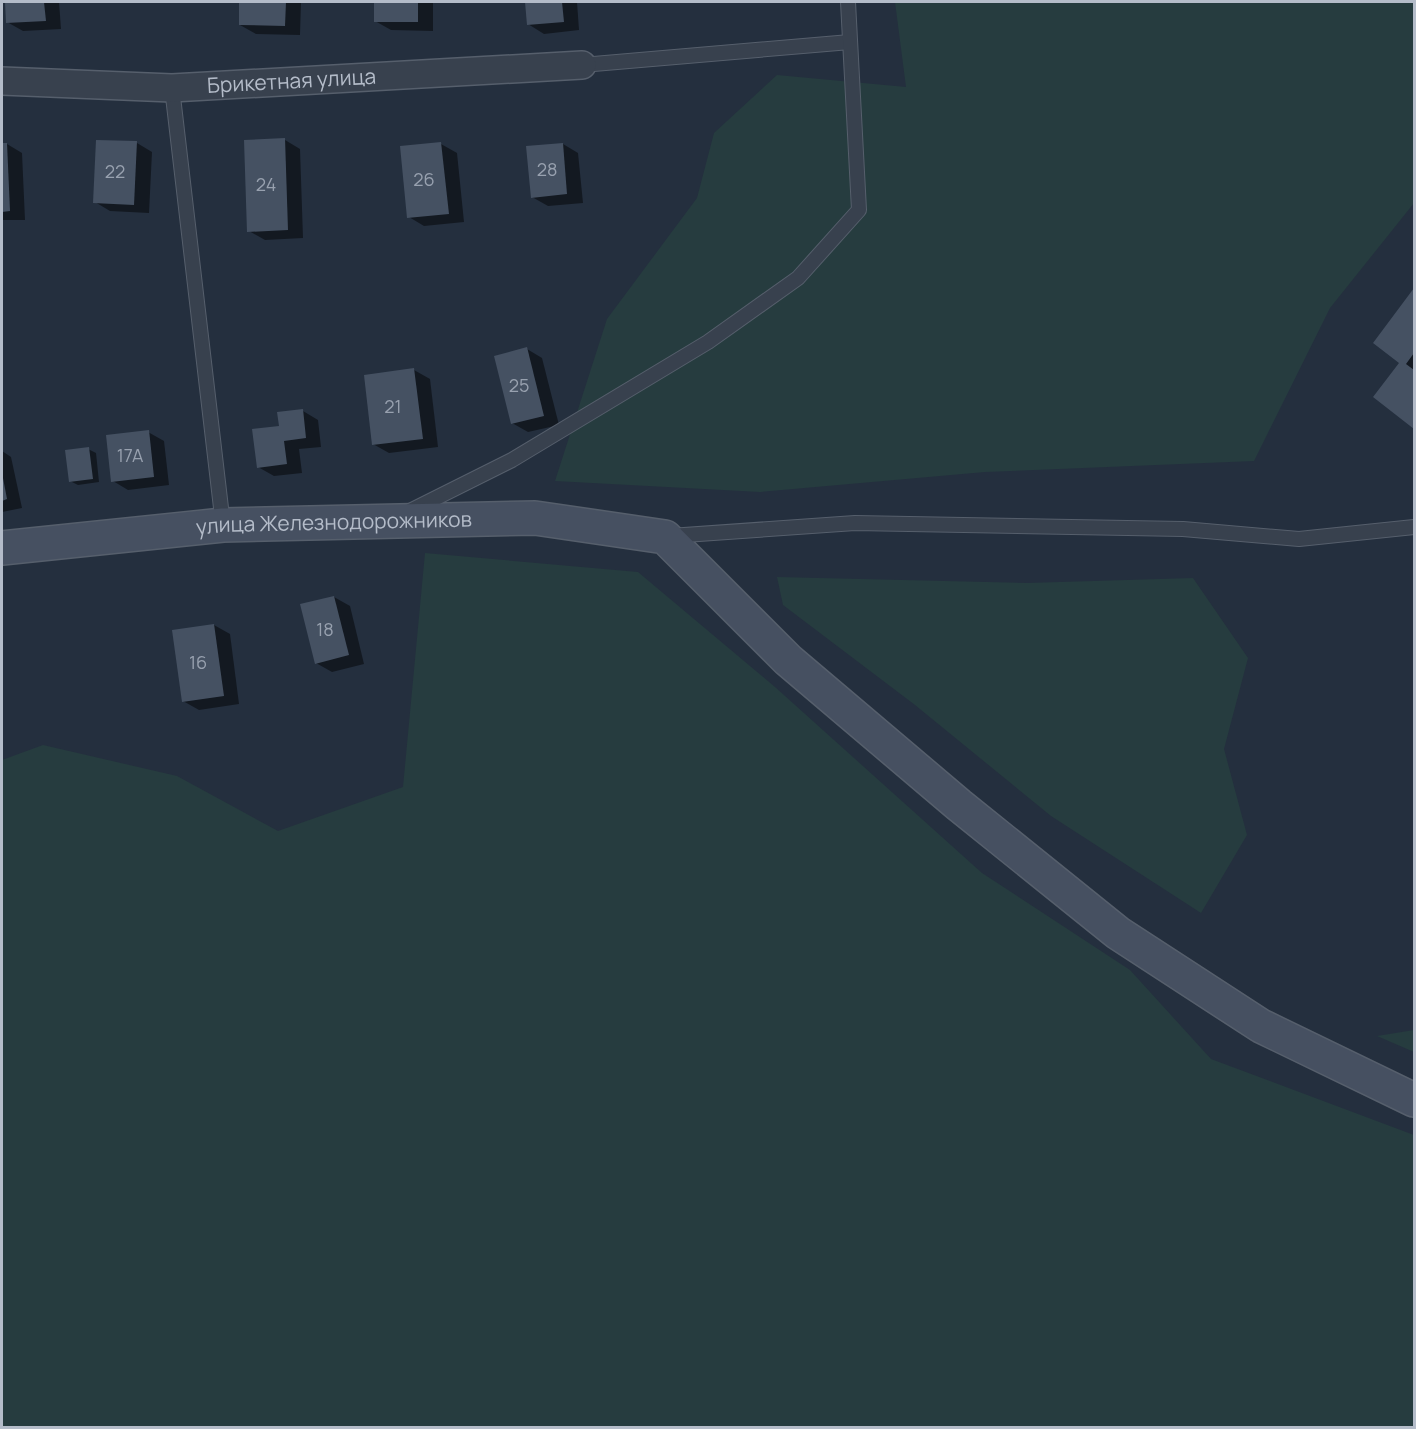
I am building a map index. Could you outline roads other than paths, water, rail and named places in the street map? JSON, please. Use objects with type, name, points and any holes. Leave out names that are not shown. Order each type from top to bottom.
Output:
[{"type":"street","name":"Брикетная улица","points":[[2,81],[172,88],[582,65]]},
{"type":"street","name":"улица Железнодорожников","points":[[2,548],[224,525],[535,518],[665,537]]},
{"type":"street","points":[[665,537],[788,660],[959,805],[1118,933],[1261,1026],[1414,1100]]},
{"type":"lane","points":[[390,521],[512,460],[708,342],[798,278],[859,210],[848,2]]},
{"type":"lane","points":[[582,65],[850,42]]},
{"type":"lane","points":[[172,88],[224,525]]},
{"type":"lane","points":[[665,537],[855,523],[1183,529],[1299,540],[1414,527]]}]
